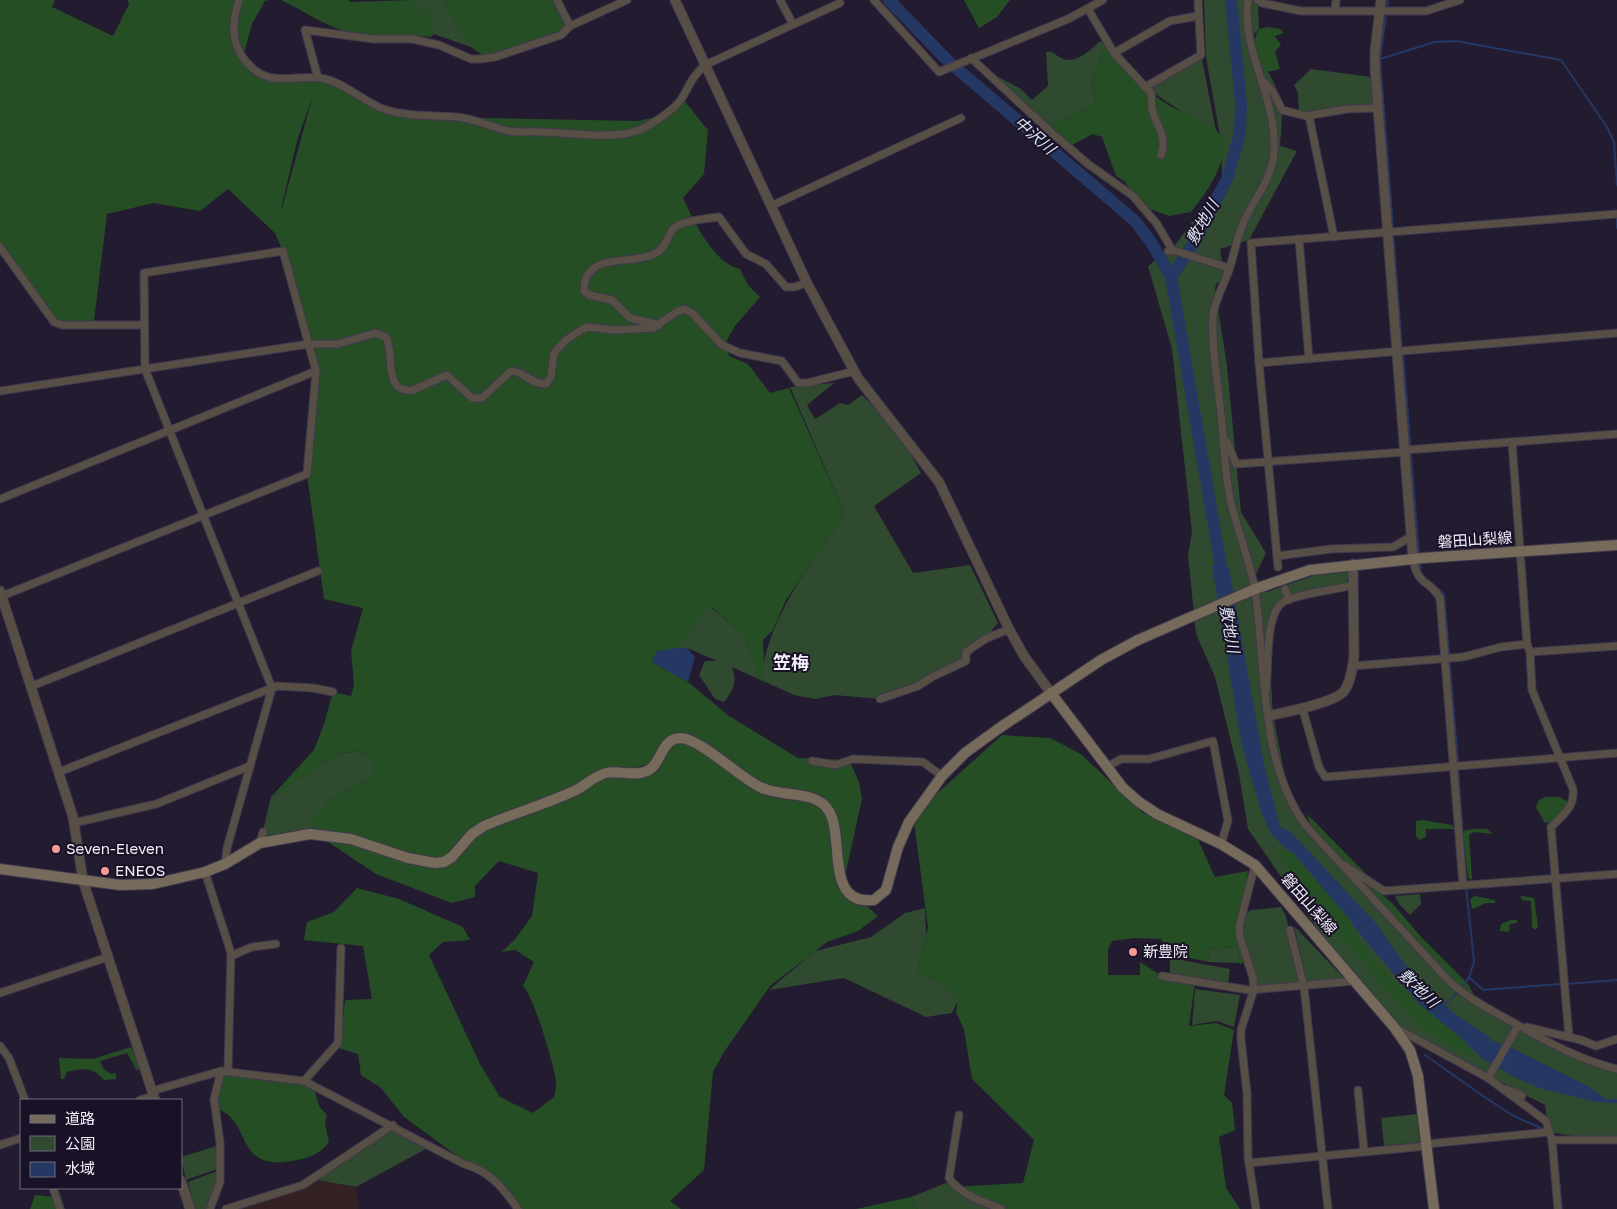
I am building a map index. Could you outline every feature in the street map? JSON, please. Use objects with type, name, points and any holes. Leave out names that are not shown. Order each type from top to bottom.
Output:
[{"type":"main road","name":"磐田山梨線","points":[[260,843],[310,834],[337,836],[408,858],[435,863],[444,862],[452,857],[472,834],[484,826],[577,789],[605,773],[645,772],[652,768],[668,743],[674,739],[682,738],[702,748],[767,791],[805,796],[825,804],[833,822],[843,885],[852,896],[867,901],[874,900],[886,890],[898,847],[909,822],[942,776],[965,753],[1101,660],[1138,640],[1253,590],[1310,570],[1413,559],[1617,545]]},
{"type":"main road","name":"磐田山梨線","points":[[1051,693],[1123,788],[1157,814],[1221,844],[1255,865],[1394,1027],[1410,1050],[1418,1076],[1434,1209]]},
{"type":"main road","points":[[0,869],[83,882],[136,886],[205,872],[225,864],[260,843]]},
{"type":"street","points":[[239,0],[234,17],[234,41],[241,55],[256,70],[266,76],[278,78],[318,78],[337,82],[384,109],[401,114],[459,117],[511,131],[623,134],[654,124],[678,103],[689,81],[705,65],[840,3]]},
{"type":"street","points":[[557,0],[570,26]]},
{"type":"street","points":[[318,78],[305,30],[374,38],[412,39],[440,45],[471,59],[480,59],[495,57],[561,35],[570,26],[628,0]]},
{"type":"street","points":[[675,0],[807,283],[855,371],[873,398],[939,482],[1009,630],[1024,656],[1051,693]]},
{"type":"street","points":[[780,0],[793,24]]},
{"type":"street","points":[[874,0],[939,72],[1088,9],[1103,0]]},
{"type":"street","points":[[1145,87],[1202,55],[1198,0]]},
{"type":"street","points":[[1248,0],[1247,26],[1252,51],[1271,109],[1275,132],[1273,161],[1266,182],[1245,218],[1227,268],[1213,313],[1214,341],[1229,495],[1253,590],[1265,697],[1280,770],[1294,807],[1307,827],[1466,997],[1516,1028],[1577,1057],[1617,1069]]},
{"type":"street","points":[[1258,0],[1262,3],[1301,11],[1426,12],[1460,0]]},
{"type":"street","points":[[1335,11],[1336,0]]},
{"type":"street","points":[[1381,0],[1374,52],[1413,559],[1417,576],[1436,592],[1440,598],[1463,886]]},
{"type":"street","points":[[1088,9],[1114,53],[1151,93],[1152,110],[1161,127],[1164,147],[1161,155]]},
{"type":"street","points":[[1114,53],[1170,21],[1198,16]]},
{"type":"street","points":[[969,59],[1088,164],[1133,196],[1157,224],[1171,249],[1227,268]]},
{"type":"street","points":[[1262,80],[1273,92],[1282,110],[1309,116],[1346,109],[1378,108]]},
{"type":"street","points":[[1309,116],[1334,236]]},
{"type":"street","points":[[771,206],[961,118]]},
{"type":"street","points":[[1278,567],[1259,363],[1251,243],[1617,214]]},
{"type":"street","points":[[660,325],[630,318],[612,300],[589,295],[584,291],[584,284],[589,274],[602,263],[636,259],[659,251],[674,228],[689,223],[719,217],[746,254],[766,264],[786,287],[807,283]]},
{"type":"street","points":[[1299,239],[1308,359]]},
{"type":"street","points":[[0,249],[54,322],[62,325],[144,324]]},
{"type":"street","points":[[225,864],[227,848],[272,688],[204,515],[145,369],[144,273],[283,251],[316,371],[307,474],[204,515],[1,594],[32,686],[74,823],[83,882],[153,1096],[225,1071],[304,1081],[464,1164],[487,1174],[504,1190],[518,1209]]},
{"type":"street","points":[[0,391],[309,344],[338,344],[368,335],[381,334],[388,342],[389,362],[394,383],[398,386],[407,390],[413,390],[447,374],[472,398],[477,399],[482,398],[511,371],[520,373],[536,383],[546,384],[550,381],[554,354],[566,340],[587,327],[615,330],[653,328],[660,325],[674,313],[685,309],[692,312],[722,345],[740,353],[782,361],[798,383],[808,383],[855,371]]},
{"type":"street","points":[[1259,363],[1617,333]]},
{"type":"street","points":[[0,499],[316,371]]},
{"type":"street","points":[[1223,435],[1236,464],[1617,434]]},
{"type":"street","points":[[1512,442],[1519,552],[1527,644],[1530,652],[1532,690],[1570,779],[1574,799],[1569,810],[1551,827],[1557,878],[1569,1037]]},
{"type":"street","points":[[1277,556],[1330,549],[1393,547],[1412,536]]},
{"type":"street","points":[[1269,716],[1332,698],[1343,692],[1352,666],[1353,564]]},
{"type":"street","points":[[32,686],[318,571]]},
{"type":"street","points":[[1265,697],[1272,619],[1277,607],[1289,600],[1353,585]]},
{"type":"street","points":[[1285,589],[1289,600]]},
{"type":"street","points":[[0,618],[9,614]]},
{"type":"street","points":[[880,699],[918,686],[932,677],[966,661],[966,652],[984,639],[1009,630]]},
{"type":"street","points":[[1352,666],[1478,655],[1501,647],[1527,644]]},
{"type":"street","points":[[1530,652],[1617,646]]},
{"type":"street","points":[[59,772],[272,688],[313,688],[333,692]]},
{"type":"street","points":[[1302,707],[1319,767],[1325,777],[1617,754]]},
{"type":"street","points":[[1107,768],[1121,759],[1149,760],[1213,741],[1228,821],[1221,844]]},
{"type":"street","points":[[812,761],[836,765],[853,759],[923,762],[942,776]]},
{"type":"street","points":[[74,823],[156,804],[250,766]]},
{"type":"street","points":[[260,843],[263,832]]},
{"type":"street","points":[[1341,864],[1384,892],[1617,874]]},
{"type":"street","points":[[1255,865],[1239,927],[1240,937],[1253,978],[1254,989],[1241,1030],[1247,1093],[1249,1164],[1256,1209]]},
{"type":"street","points":[[205,872],[231,956],[225,1071],[214,1099],[220,1142],[220,1182],[210,1209]]},
{"type":"street","points":[[1290,930],[1304,987],[1328,1209]]},
{"type":"street","points":[[231,956],[252,947],[276,944]]},
{"type":"street","points":[[304,1081],[338,1043],[341,948]]},
{"type":"street","points":[[0,993],[108,957]]},
{"type":"street","points":[[1162,976],[1249,990],[1304,987],[1356,981]]},
{"type":"street","points":[[1394,1027],[1489,1076],[1494,1084],[1546,1120],[1552,1140],[1558,1209]]},
{"type":"street","points":[[1516,1028],[1569,1037],[1596,1046],[1617,1039]]},
{"type":"street","points":[[1489,1076],[1516,1028]]},
{"type":"street","points":[[0,1046],[9,1058],[25,1099]]},
{"type":"street","points":[[1494,1084],[1522,1096]]},
{"type":"street","points":[[1358,1090],[1364,1151]]},
{"type":"street","points":[[959,1115],[949,1178],[955,1187],[968,1195],[1001,1209]]},
{"type":"street","points":[[226,1209],[303,1185],[393,1126]]},
{"type":"street","points":[[1249,1164],[1549,1132]]},
{"type":"street","points":[[0,1145],[20,1138]]},
{"type":"street","points":[[1552,1140],[1617,1140]]},
{"type":"street","points":[[182,1184],[190,1209]]},
{"type":"street","points":[[53,1189],[60,1209]]},
{"type":"shaded area","points":[[312,1179],[356,1187],[359,1209],[222,1209]]},
{"type":"green space","points":[[0,0],[55,0],[52,7],[113,36],[129,4],[128,0],[270,0],[265,1],[252,24],[243,57],[259,72],[318,78],[383,109],[439,117],[638,121],[668,114],[682,98],[708,130],[704,174],[683,198],[692,218],[713,250],[730,265],[740,269],[748,285],[760,297],[735,326],[727,340],[729,356],[748,364],[770,393],[789,388],[845,514],[786,600],[773,630],[763,640],[764,665],[761,682],[743,633],[711,607],[673,650],[658,651],[652,662],[688,682],[729,716],[798,758],[849,760],[859,782],[862,799],[843,885],[878,916],[858,931],[827,942],[770,986],[724,1052],[713,1072],[704,1170],[670,1201],[681,1209],[519,1209],[504,1190],[404,1117],[381,1088],[361,1075],[358,1054],[338,1048],[345,1000],[372,999],[363,946],[304,940],[307,922],[334,912],[357,888],[399,899],[463,927],[470,940],[443,942],[429,955],[481,1066],[500,1097],[533,1113],[554,1097],[556,1089],[548,1047],[533,1003],[523,986],[534,962],[515,950],[502,952],[516,938],[532,916],[538,873],[499,861],[475,886],[475,897],[452,903],[376,874],[316,834],[313,816],[327,801],[372,778],[372,761],[360,751],[337,754],[270,798],[314,750],[333,692],[351,696],[354,685],[351,651],[363,608],[324,599],[307,474],[312,422],[313,358],[283,251],[275,233],[228,189],[200,211],[154,203],[107,214],[94,321],[54,322],[0,247]],"holes":[[[313,95],[282,208],[281,209],[297,141]],[[645,765],[637,773],[600,776]]]},
{"type":"green space","points":[[281,0],[348,0],[351,2],[411,0],[417,12],[426,5],[434,24],[434,34],[431,37],[376,36],[344,31],[328,25]]},
{"type":"green space","points":[[411,0],[442,0],[471,47],[434,34],[434,24],[425,6],[417,13]]},
{"type":"green space","points":[[442,0],[554,0],[570,26],[556,37],[486,58],[471,47]]},
{"type":"green space","points":[[964,0],[1010,0],[997,17],[979,28]]},
{"type":"green space","points":[[1204,0],[1258,0],[1259,29],[1254,34],[1255,42],[1281,101],[1280,146],[1297,151],[1249,240],[1220,249],[1225,278],[1216,284],[1215,289],[1227,366],[1241,512],[1266,553],[1255,576],[1267,592],[1315,575],[1349,572],[1347,583],[1278,604],[1269,649],[1273,715],[1292,812],[1456,987],[1602,1067],[1617,1072],[1617,1143],[1549,1132],[1545,1105],[1400,1030],[1344,967],[1248,829],[1239,774],[1215,677],[1196,634],[1188,555],[1192,532],[1172,349],[1148,266],[1176,244],[1222,181],[1221,142],[1206,57]]},
{"type":"green space","points":[[1268,27],[1280,29],[1284,33],[1275,36],[1281,45],[1275,51],[1280,69],[1267,72],[1259,56],[1255,39],[1259,29]]},
{"type":"green space","points":[[1100,41],[1107,43],[1092,79],[1095,104],[1064,119],[1052,128],[991,73],[1021,89],[1032,100],[1048,86],[1046,52],[1072,60],[1082,56]]},
{"type":"green space","points":[[1107,43],[1134,75],[1156,97],[1212,127],[1222,139],[1223,150],[1217,173],[1211,185],[1191,212],[1169,216],[1141,206],[1125,182],[1116,176],[1102,137],[1093,134],[1072,145],[1052,128],[1064,119],[1095,104],[1092,79]]},
{"type":"green space","points":[[1201,55],[1216,131],[1191,118],[1145,87]]},
{"type":"green space","points":[[1311,69],[1371,77],[1374,108],[1309,116],[1299,113],[1298,93],[1294,85]]},
{"type":"green space","points":[[834,383],[807,405],[815,419],[840,403],[848,405],[862,395],[898,431],[921,473],[874,506],[913,573],[970,565],[998,623],[966,661],[880,699],[834,695],[815,699],[794,695],[732,667],[734,685],[730,693],[724,702],[715,699],[699,675],[705,661],[717,661],[687,648],[673,650],[710,607],[743,633],[761,680],[765,657],[781,613],[792,592],[845,514],[790,387]]},
{"type":"green space","points":[[1002,735],[1050,738],[1081,754],[1143,813],[1194,831],[1215,877],[1248,871],[1242,917],[1247,961],[1240,964],[1237,947],[1207,949],[1209,962],[1167,953],[1161,939],[1135,938],[1112,941],[1108,950],[1108,975],[1140,975],[1140,962],[1162,976],[1195,982],[1189,1026],[1216,1023],[1234,1030],[1224,1095],[1232,1103],[1235,1130],[1219,1137],[1226,1188],[1240,1209],[1005,1209],[955,1187],[1023,1183],[1034,1140],[972,1079],[964,1029],[956,1012],[958,998],[938,981],[917,972],[928,927],[913,815]]},
{"type":"green space","points":[[360,751],[372,761],[372,778],[327,801],[316,834],[260,843],[271,797],[337,754]]},
{"type":"green space","points":[[1546,797],[1560,797],[1568,802],[1560,816],[1549,823],[1545,823],[1536,807],[1539,800]]},
{"type":"green space","points":[[1307,814],[1374,884],[1356,872],[1393,904],[1422,938],[1469,985],[1475,998],[1465,994],[1380,907],[1351,868],[1311,827]]},
{"type":"green space","points":[[1422,820],[1452,825],[1455,829],[1426,829],[1426,837],[1419,840],[1416,836],[1416,821]]},
{"type":"green space","points":[[1488,829],[1492,834],[1473,832],[1469,835],[1472,880],[1468,878],[1463,835],[1465,830]]},
{"type":"green space","points":[[1276,850],[1290,851],[1346,913],[1358,939],[1391,979],[1463,1039],[1478,1061],[1455,1049],[1417,1022],[1343,941],[1329,929]]},
{"type":"green space","points":[[1420,894],[1421,904],[1410,915],[1399,904],[1395,896]]},
{"type":"green space","points":[[1475,896],[1495,900],[1495,903],[1486,903],[1472,909],[1470,899]]},
{"type":"green space","points":[[1520,897],[1534,898],[1538,927],[1535,930],[1532,927],[1531,901],[1522,900]]},
{"type":"green space","points":[[1281,907],[1286,916],[1300,983],[1255,988],[1247,961],[1242,917],[1251,910]]},
{"type":"green space","points":[[925,908],[926,936],[917,972],[938,981],[959,998],[952,1013],[926,1017],[844,978],[769,990],[815,951],[871,937],[905,913]]},
{"type":"green space","points":[[1517,920],[1517,923],[1510,924],[1509,932],[1500,931],[1501,924]]},
{"type":"green space","points":[[1294,926],[1346,980],[1307,983]]},
{"type":"green space","points":[[1237,947],[1240,963],[1209,962],[1207,949]]},
{"type":"green space","points":[[1170,958],[1230,969],[1228,984],[1170,977]]},
{"type":"green space","points":[[1195,989],[1240,995],[1234,1027],[1217,1021],[1192,1025]]},
{"type":"green space","points":[[131,1047],[140,1067],[137,1071],[127,1053],[100,1061],[104,1069],[111,1074],[116,1073],[116,1079],[104,1080],[96,1073],[83,1069],[67,1072],[64,1079],[61,1079],[59,1058],[93,1059]]},
{"type":"green space","points":[[221,1071],[313,1085],[319,1106],[327,1115],[325,1124],[329,1142],[319,1152],[301,1159],[276,1162],[262,1159],[253,1153],[246,1144],[235,1123],[227,1114],[215,1108]]},
{"type":"green space","points":[[1417,1114],[1420,1142],[1384,1146],[1381,1118]]},
{"type":"green space","points":[[393,1125],[431,1146],[356,1187],[312,1179]]},
{"type":"green space","points":[[220,1145],[220,1168],[186,1180],[182,1157]]},
{"type":"green space","points":[[220,1170],[210,1209],[195,1209],[188,1182]]},
{"type":"green space","points":[[951,1181],[1000,1209],[918,1209],[911,1197]]},
{"type":"green space","points":[[35,1195],[56,1197],[60,1209],[30,1209]]},
{"type":"green space","points":[[911,1197],[918,1209],[856,1209]]},
{"type":"water","points":[[1220,563],[1229,568],[1264,764],[1280,827],[1291,832],[1374,921],[1432,1001],[1450,1018],[1472,1033],[1514,1049],[1589,1087],[1606,1099],[1617,1099],[1617,1103],[1597,1102],[1539,1088],[1512,1076],[1480,1057],[1460,1037],[1419,1004],[1354,927],[1338,898],[1305,858],[1287,850],[1271,834],[1262,814],[1242,747],[1212,566]]},
{"type":"water","points":[[687,648],[695,657],[688,682],[652,662],[657,651]]},
{"type":"waterway","name":"中沢川","points":[[889,0],[948,61],[1135,221],[1151,242],[1171,277],[1223,578]]},
{"type":"waterway","name":"敷地川","points":[[1171,277],[1191,247],[1227,179],[1240,133],[1241,103],[1231,0]]},
{"type":"waterway","points":[[1388,0],[1380,59],[1393,229]]},
{"type":"waterway","points":[[1380,59],[1435,42],[1456,41],[1561,60],[1607,127],[1614,142],[1617,185]]},
{"type":"waterway","points":[[1617,215],[1617,228]]},
{"type":"waterway","points":[[1393,234],[1402,349]]},
{"type":"waterway","points":[[1403,353],[1419,556]]},
{"type":"waterway","points":[[1420,563],[1421,573]]},
{"type":"waterway","points":[[1435,586],[1444,594],[1458,764]]},
{"type":"waterway","points":[[1458,769],[1464,851]]},
{"type":"waterway","name":"敷地川","points":[[1297,848],[1350,911]]},
{"type":"waterway","points":[[1462,988],[1469,977],[1474,962],[1466,886]]},
{"type":"waterway","points":[[1469,977],[1483,990],[1561,984]]},
{"type":"waterway","points":[[1566,984],[1617,980]]},
{"type":"waterway","points":[[1440,1009],[1459,991]]},
{"type":"waterway","name":"敷地川","points":[[1440,1008],[1450,1018],[1486,1042]]},
{"type":"waterway","points":[[1425,1055],[1512,1115],[1543,1129]]},
{"type":"waterway","points":[[18,1071],[22,1083]]},
{"type":"waterway","points":[[1559,1180],[1562,1209]]},
{"type":"waterway","points":[[57,1189],[64,1209]]},
{"type":"place","name":"Seven-Eleven","points":[[56,849]]},
{"type":"place","name":"ENEOS","points":[[105,871]]},
{"type":"place","name":"新豊院","points":[[1133,952]]},
{"type":"district","name":"笠梅","points":[[791,663]]}]
